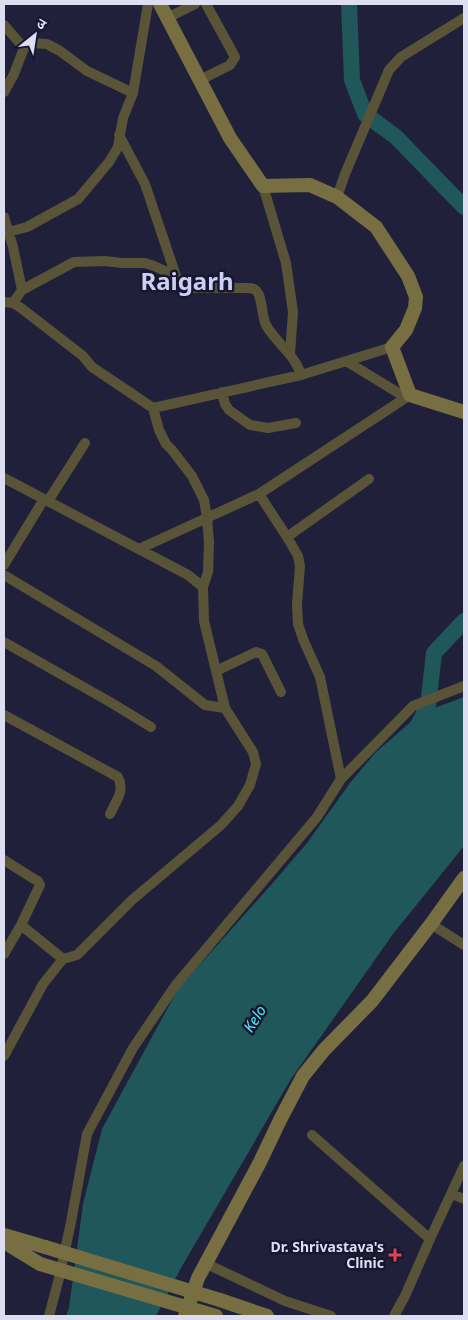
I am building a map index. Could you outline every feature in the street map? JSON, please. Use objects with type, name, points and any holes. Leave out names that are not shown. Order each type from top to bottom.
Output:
[{"type":"street","points":[[8,232],[27,227],[78,199],[109,162],[118,147],[123,118],[133,93],[148,4]]},
{"type":"street","points":[[160,4],[230,138],[263,186],[286,263],[293,312],[290,354]]},
{"type":"street","points":[[167,18],[195,4]]},
{"type":"street","points":[[200,80],[230,65],[235,58],[206,4]]},
{"type":"street","points":[[337,197],[389,70],[401,57],[464,18]]},
{"type":"street","points":[[4,25],[24,48]]},
{"type":"street","points":[[4,92],[14,74],[24,48],[31,44],[47,44],[87,71],[133,93]]},
{"type":"street","points":[[120,135],[145,184],[181,286],[186,288],[246,288],[255,290],[258,293],[264,323],[290,354],[298,366],[301,375]]},
{"type":"street","points":[[153,408],[301,375],[392,347],[406,330],[415,308],[416,297],[408,276],[376,227],[337,197],[310,185],[263,186]]},
{"type":"street","points":[[4,216],[22,290]]},
{"type":"street","points":[[4,1056],[43,984],[63,959],[77,955],[82,951],[132,900],[222,825],[238,806],[250,785],[256,764],[253,752],[225,708],[204,621],[203,587],[208,572],[210,542],[204,500],[192,476],[166,444],[159,430],[153,408],[92,367],[83,356],[53,332],[8,302],[22,290],[74,262],[145,263],[176,276]]},
{"type":"street","points":[[392,347],[407,396]]},
{"type":"street","points":[[346,361],[407,396],[460,411]]},
{"type":"street","points":[[222,392],[225,404],[229,410],[250,425],[268,428],[296,423]]},
{"type":"street","points":[[139,549],[258,494],[407,396]]},
{"type":"street","points":[[4,565],[85,443]]},
{"type":"street","points":[[4,478],[188,575],[203,587]]},
{"type":"street","points":[[287,537],[369,479]]},
{"type":"street","points":[[258,494],[298,556],[300,566],[296,604],[298,624],[320,677],[341,779]]},
{"type":"street","points":[[4,575],[156,666],[205,705],[225,708]]},
{"type":"street","points":[[4,642],[151,727]]},
{"type":"street","points":[[216,670],[256,652],[262,654],[281,692]]},
{"type":"street","points":[[49,1316],[71,1222],[87,1134],[133,1048],[174,986],[316,816],[341,779],[413,706],[463,686]]},
{"type":"street","points":[[4,714],[118,777],[121,791],[110,814]]},
{"type":"street","points":[[4,860],[34,879],[40,885],[21,925],[4,954]]},
{"type":"street","points":[[185,1316],[198,1278],[207,1264],[303,1076],[324,1050],[372,1001],[464,878]]},
{"type":"street","points":[[431,924],[464,945]]},
{"type":"street","points":[[21,925],[63,959]]},
{"type":"street","points":[[312,1134],[430,1239]]},
{"type":"street","points":[[394,1316],[406,1296],[464,1166]]},
{"type":"street","points":[[452,1194],[464,1199]]},
{"type":"street","points":[[4,1236],[44,1246],[267,1316]]},
{"type":"street","points":[[4,1242],[40,1264],[216,1316]]},
{"type":"street","points":[[207,1264],[285,1301],[331,1316]]},
{"type":"water","name":"Kelo","points":[[464,697],[464,846],[393,934],[291,1079],[181,1268],[156,1316],[66,1316],[69,1308],[83,1204],[102,1129],[178,989],[307,843],[350,783],[375,753],[421,713]]},
{"type":"waterway","points":[[349,4],[352,80],[365,114],[396,137],[464,207]]},
{"type":"waterway","points":[[416,729],[428,706],[434,653],[464,621]]},
{"type":"place","name":"Dr. Shrivastava's Clinic","points":[[395,1255]]},
{"type":"district","name":"Raigarh","points":[[187,282]]}]
